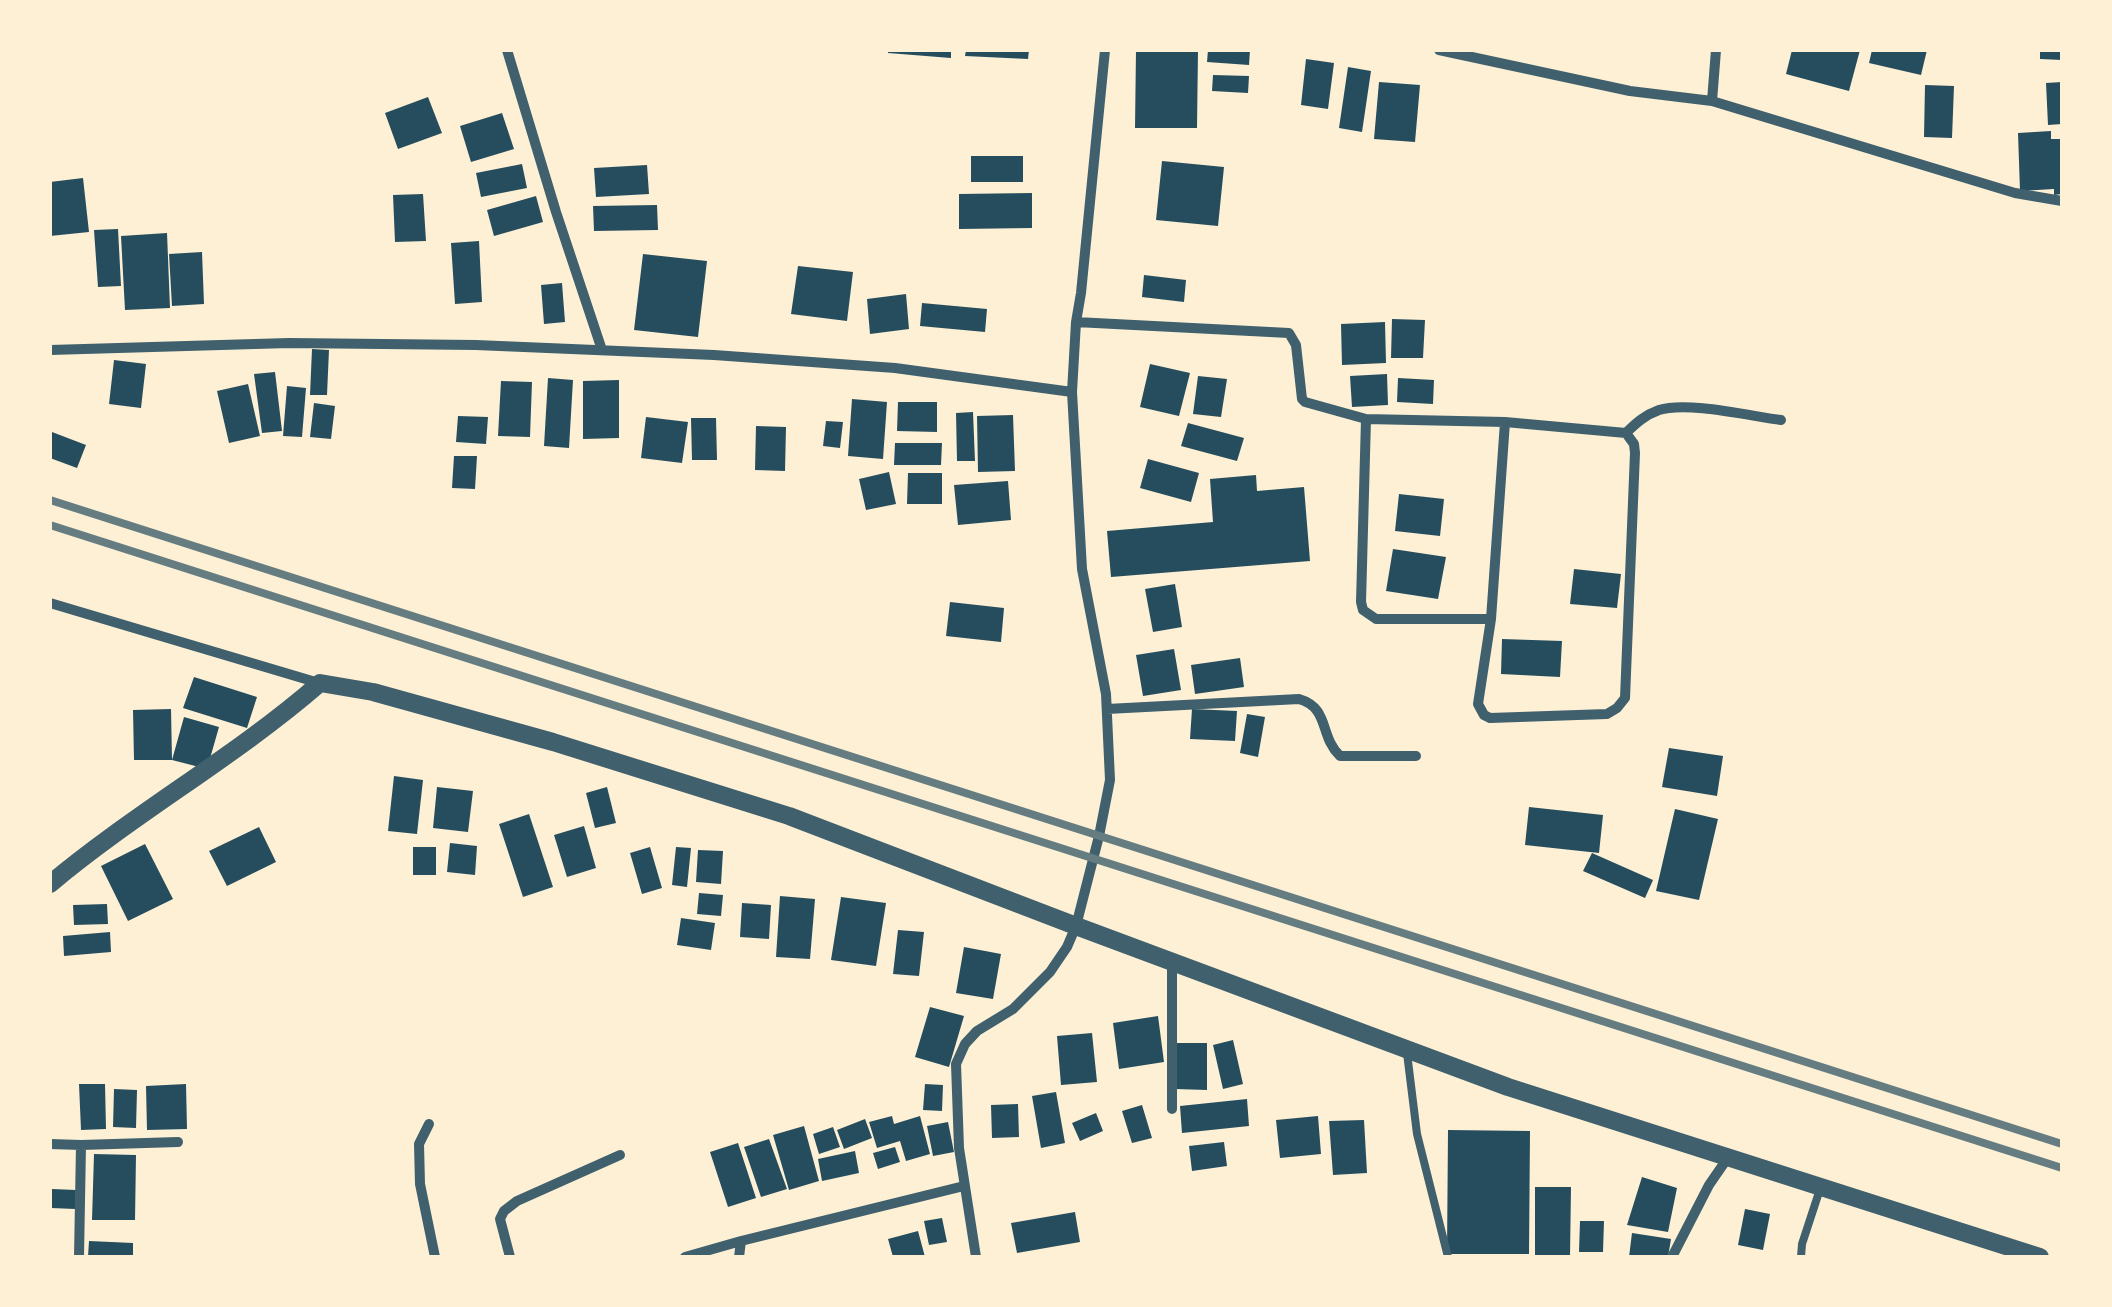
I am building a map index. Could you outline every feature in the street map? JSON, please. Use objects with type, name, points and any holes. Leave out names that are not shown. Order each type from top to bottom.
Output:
[{"type":"street","points":[[508,50],[602,350]]},
{"type":"street","points":[[976,1257],[964,1186],[956,1064],[965,1044],[977,1031],[1013,1009],[1050,972],[1067,947],[1076,926],[1110,780],[1106,694],[1082,569],[1072,392],[1105,50]]},
{"type":"street","points":[[1438,50],[1630,90],[1712,101],[2015,193],[2062,201]]},
{"type":"street","points":[[1712,101],[1716,50]]},
{"type":"street","points":[[1076,322],[1289,333],[1296,345],[1302,399],[1366,419],[1505,422],[1626,433],[1636,453],[1625,698],[1607,714],[1490,718],[1484,716],[1478,704],[1490,619],[1505,422]]},
{"type":"street","points":[[50,350],[308,343],[602,350],[895,368],[1072,392]]},
{"type":"street","points":[[1626,433],[1640,418],[1662,409],[1682,407],[1781,420]]},
{"type":"street","points":[[1366,419],[1363,610],[1376,619],[1490,619]]},
{"type":"street","points":[[50,603],[320,683],[373,692],[553,742],[789,816],[1508,1087],[2040,1257]]},
{"type":"street","points":[[50,884],[90,851],[232,754],[320,683]]},
{"type":"street","points":[[1107,710],[1298,699],[1314,704],[1328,742],[1340,756],[1416,756]]},
{"type":"street","points":[[1172,962],[1172,1109]]},
{"type":"street","points":[[429,1124],[419,1144],[420,1184],[435,1257]]},
{"type":"street","points":[[50,1144],[178,1142]]},
{"type":"street","points":[[79,1257],[82,1146]]},
{"type":"street","points":[[510,1257],[500,1219],[504,1211],[517,1201],[620,1155]]},
{"type":"street","points":[[1672,1257],[1729,1156]]},
{"type":"street","points":[[685,1257],[964,1186]]},
{"type":"street","points":[[739,1257],[741,1240]]},
{"type":"lane","points":[[1407,1048],[1417,1134],[1448,1257]]},
{"type":"lane","points":[[1800,1257],[1820,1186]]},
{"type":"building","points":[[951,50],[951,58],[888,53]]},
{"type":"building","points":[[966,50],[1029,50],[1028,59],[965,56]]},
{"type":"building","points":[[1136,50],[1198,50],[1197,128],[1135,128]]},
{"type":"building","points":[[1208,50],[1250,50],[1249,65],[1207,62]]},
{"type":"building","points":[[1792,50],[1860,50],[1849,91],[1786,74]]},
{"type":"building","points":[[1872,50],[1927,50],[1921,75],[1869,63]]},
{"type":"building","points":[[2040,50],[2062,50],[2062,60],[2040,59]]},
{"type":"building","points":[[1306,59],[1334,63],[1328,109],[1301,105]]},
{"type":"building","points":[[1348,67],[1371,71],[1362,132],[1339,128]]},
{"type":"building","points":[[1213,75],[1249,76],[1248,93],[1212,91]]},
{"type":"building","points":[[1379,82],[1420,85],[1415,142],[1374,139]]},
{"type":"building","points":[[2062,82],[2062,124],[2048,125],[2046,83]]},
{"type":"building","points":[[1925,85],[1954,86],[1952,138],[1924,137]]},
{"type":"building","points":[[428,97],[442,133],[398,149],[385,113]]},
{"type":"building","points":[[502,113],[514,149],[471,162],[460,126]]},
{"type":"building","points":[[2051,131],[2051,139],[2062,139],[2062,194],[2054,195],[2054,189],[2020,191],[2018,133]]},
{"type":"building","points":[[971,156],[1023,156],[1023,182],[971,182]]},
{"type":"building","points":[[1162,161],[1224,167],[1218,226],[1156,220]]},
{"type":"building","points":[[522,164],[527,188],[481,197],[476,173]]},
{"type":"building","points":[[647,165],[649,194],[596,197],[594,168]]},
{"type":"building","points":[[83,178],[89,232],[50,236],[50,182]]},
{"type":"building","points":[[1032,193],[1032,228],[959,229],[959,194]]},
{"type":"building","points":[[423,194],[426,241],[395,242],[393,195]]},
{"type":"building","points":[[536,196],[543,222],[494,236],[487,210]]},
{"type":"building","points":[[657,205],[658,230],[594,231],[593,206]]},
{"type":"building","points":[[118,229],[121,286],[98,287],[94,230]]},
{"type":"building","points":[[167,233],[170,308],[125,310],[121,236]]},
{"type":"building","points":[[479,241],[482,302],[455,304],[451,243]]},
{"type":"building","points":[[202,252],[204,304],[172,306],[169,254]]},
{"type":"building","points":[[643,254],[707,261],[698,337],[634,330]]},
{"type":"building","points":[[798,266],[853,272],[847,321],[791,314]]},
{"type":"building","points":[[1144,275],[1186,280],[1184,302],[1142,297]]},
{"type":"building","points":[[562,283],[565,322],[544,324],[541,285]]},
{"type":"building","points":[[906,294],[909,329],[870,334],[867,299]]},
{"type":"building","points":[[922,303],[987,309],[985,332],[920,326]]},
{"type":"building","points":[[1392,319],[1425,320],[1423,358],[1391,358]]},
{"type":"building","points":[[1385,322],[1386,363],[1342,365],[1341,324]]},
{"type":"building","points":[[312,349],[329,350],[327,395],[310,395]]},
{"type":"building","points":[[114,360],[146,364],[141,408],[109,404]]},
{"type":"building","points":[[1150,364],[1190,373],[1179,416],[1140,407]]},
{"type":"building","points":[[275,372],[282,431],[262,433],[254,374]]},
{"type":"building","points":[[1387,374],[1388,405],[1352,407],[1350,376]]},
{"type":"building","points":[[1198,376],[1227,379],[1221,417],[1193,414]]},
{"type":"building","points":[[548,378],[573,380],[569,448],[544,446]]},
{"type":"building","points":[[1398,378],[1434,380],[1433,404],[1397,402]]},
{"type":"building","points":[[619,380],[619,438],[583,439],[583,381]]},
{"type":"building","points":[[501,381],[532,382],[530,437],[498,436]]},
{"type":"building","points":[[248,384],[260,436],[229,443],[217,391]]},
{"type":"building","points":[[287,386],[306,388],[302,437],[283,436]]},
{"type":"building","points":[[852,399],[887,402],[883,459],[848,456]]},
{"type":"building","points":[[898,402],[937,402],[937,432],[897,431]]},
{"type":"building","points":[[314,403],[335,406],[331,439],[310,437]]},
{"type":"building","points":[[973,412],[975,461],[957,461],[956,413]]},
{"type":"building","points":[[1013,415],[1015,471],[978,472],[977,416]]},
{"type":"building","points":[[458,416],[488,417],[486,444],[456,442]]},
{"type":"building","points":[[646,417],[688,422],[682,463],[641,458]]},
{"type":"building","points":[[691,418],[716,418],[717,460],[692,460]]},
{"type":"building","points":[[826,421],[843,422],[840,448],[823,446]]},
{"type":"building","points":[[1188,423],[1244,438],[1237,461],[1181,446]]},
{"type":"building","points":[[756,426],[786,427],[785,471],[755,470]]},
{"type":"building","points":[[52,432],[86,445],[77,468],[50,458]]},
{"type":"building","points":[[895,443],[942,443],[941,465],[894,465]]},
{"type":"building","points":[[454,456],[477,456],[475,489],[452,488]]},
{"type":"building","points":[[1148,459],[1199,473],[1191,502],[1140,488]]},
{"type":"building","points":[[889,472],[896,504],[866,510],[859,479]]},
{"type":"building","points":[[908,473],[942,473],[942,504],[907,504]]},
{"type":"building","points":[[1256,475],[1257,491],[1304,487],[1310,561],[1111,577],[1107,531],[1213,522],[1210,479]]},
{"type":"building","points":[[1008,481],[1011,520],[958,525],[954,485]]},
{"type":"building","points":[[1399,494],[1444,499],[1440,536],[1395,531]]},
{"type":"building","points":[[1393,549],[1446,557],[1438,599],[1386,591]]},
{"type":"building","points":[[1574,569],[1621,574],[1617,608],[1570,604]]},
{"type":"building","points":[[1175,584],[1182,627],[1153,632],[1145,589]]},
{"type":"building","points":[[950,602],[1004,608],[1001,642],[946,636]]},
{"type":"building","points":[[1502,639],[1562,641],[1560,677],[1501,674]]},
{"type":"building","points":[[1174,649],[1181,690],[1143,696],[1136,655]]},
{"type":"building","points":[[1240,658],[1244,687],[1195,694],[1191,665]]},
{"type":"building","points":[[194,677],[257,697],[247,728],[183,708]]},
{"type":"building","points":[[171,709],[172,760],[134,760],[133,710]]},
{"type":"building","points":[[1192,709],[1237,711],[1235,741],[1190,739]]},
{"type":"building","points":[[1247,714],[1265,717],[1258,757],[1240,753]]},
{"type":"building","points":[[184,717],[219,727],[207,769],[172,760]]},
{"type":"building","points":[[1669,748],[1723,756],[1717,796],[1662,787]]},
{"type":"building","points":[[394,776],[423,780],[417,834],[388,831]]},
{"type":"building","points":[[437,787],[473,791],[468,832],[433,828]]},
{"type":"building","points":[[607,787],[616,823],[595,828],[586,793]]},
{"type":"building","points":[[1529,807],[1603,815],[1599,853],[1525,845]]},
{"type":"building","points":[[1675,809],[1718,819],[1699,900],[1656,891]]},
{"type":"building","points":[[529,814],[553,887],[523,897],[499,824]]},
{"type":"building","points":[[584,826],[596,868],[567,877],[554,835]]},
{"type":"building","points":[[259,827],[276,862],[227,886],[209,851]]},
{"type":"building","points":[[450,843],[477,846],[475,875],[447,872]]},
{"type":"building","points":[[145,844],[173,899],[128,921],[101,866]]},
{"type":"building","points":[[413,847],[436,847],[436,875],[413,875]]},
{"type":"building","points":[[650,847],[662,888],[642,894],[630,853]]},
{"type":"building","points":[[676,847],[691,848],[687,887],[672,885]]},
{"type":"building","points":[[698,850],[723,851],[721,884],[696,882]]},
{"type":"building","points":[[1592,853],[1653,880],[1645,898],[1583,871]]},
{"type":"building","points":[[699,893],[723,895],[721,916],[697,914]]},
{"type":"building","points":[[780,896],[815,899],[810,959],[776,957]]},
{"type":"building","points":[[841,897],[886,903],[876,966],[831,960]]},
{"type":"building","points":[[742,903],[771,905],[769,939],[740,937]]},
{"type":"building","points":[[107,904],[108,924],[74,925],[73,905]]},
{"type":"building","points":[[681,918],[715,923],[711,950],[677,945]]},
{"type":"building","points":[[898,930],[924,932],[919,976],[893,974]]},
{"type":"building","points":[[110,932],[111,952],[64,956],[63,936]]},
{"type":"building","points":[[964,947],[1001,954],[993,999],[956,993]]},
{"type":"building","points":[[930,1007],[964,1016],[949,1067],[915,1057]]},
{"type":"building","points":[[1158,1016],[1164,1062],[1119,1069],[1113,1023]]},
{"type":"building","points":[[1092,1033],[1097,1082],[1061,1085],[1057,1036]]},
{"type":"building","points":[[1233,1040],[1243,1084],[1223,1089],[1213,1045]]},
{"type":"building","points":[[1175,1043],[1207,1043],[1207,1090],[1175,1089]]},
{"type":"building","points":[[79,1084],[105,1084],[106,1129],[81,1130]]},
{"type":"building","points":[[186,1084],[187,1129],[147,1130],[146,1086]]},
{"type":"building","points":[[925,1084],[943,1085],[942,1111],[923,1110]]},
{"type":"building","points":[[114,1089],[137,1090],[136,1128],[113,1127]]},
{"type":"building","points":[[1056,1092],[1065,1143],[1041,1148],[1032,1096]]},
{"type":"building","points":[[1247,1099],[1249,1126],[1182,1133],[1180,1106]]},
{"type":"building","points":[[1018,1104],[1019,1137],[992,1138],[991,1105]]},
{"type":"building","points":[[1142,1105],[1152,1138],[1132,1143],[1122,1111]]},
{"type":"building","points":[[1096,1113],[1103,1131],[1080,1141],[1072,1123]]},
{"type":"building","points":[[892,1116],[894,1124],[920,1116],[930,1154],[906,1161],[900,1141],[877,1148],[869,1122]]},
{"type":"building","points":[[1318,1116],[1321,1154],[1280,1158],[1276,1120]]},
{"type":"building","points":[[865,1119],[872,1138],[844,1149],[837,1130]]},
{"type":"building","points":[[1364,1120],[1367,1173],[1333,1175],[1329,1121]]},
{"type":"building","points":[[948,1122],[954,1152],[933,1156],[927,1126]]},
{"type":"building","points":[[804,1126],[819,1181],[789,1190],[773,1135]]},
{"type":"building","points":[[833,1127],[840,1147],[819,1154],[813,1134]]},
{"type":"building","points":[[1448,1130],[1530,1131],[1529,1254],[1447,1254]]},
{"type":"building","points":[[769,1139],[787,1189],[761,1197],[744,1147]]},
{"type":"building","points":[[1224,1142],[1227,1166],[1192,1171],[1189,1146]]},
{"type":"building","points":[[738,1143],[756,1198],[728,1207],[710,1152]]},
{"type":"building","points":[[895,1147],[900,1162],[878,1169],[873,1153]]},
{"type":"building","points":[[855,1151],[859,1173],[822,1181],[818,1159]]},
{"type":"building","points":[[94,1154],[136,1155],[135,1220],[92,1220]]},
{"type":"building","points":[[1642,1177],[1677,1188],[1668,1232],[1627,1225]]},
{"type":"building","points":[[1535,1187],[1571,1187],[1570,1256],[1535,1256]]},
{"type":"building","points":[[52,1189],[76,1190],[75,1209],[51,1208]]},
{"type":"building","points":[[1745,1209],[1770,1214],[1763,1250],[1738,1245]]},
{"type":"building","points":[[1075,1212],[1080,1242],[1017,1253],[1011,1223]]},
{"type":"building","points":[[942,1218],[947,1242],[929,1245],[924,1221]]},
{"type":"building","points":[[1580,1221],[1604,1221],[1603,1252],[1579,1252]]},
{"type":"building","points":[[918,1231],[925,1257],[893,1257],[888,1239]]},
{"type":"building","points":[[1632,1233],[1671,1239],[1668,1257],[1629,1257]]},
{"type":"building","points":[[89,1241],[133,1243],[133,1257],[88,1257]]},
{"type":"railway","points":[[50,500],[2062,1144]]},
{"type":"railway","points":[[50,525],[2062,1168]]}]
